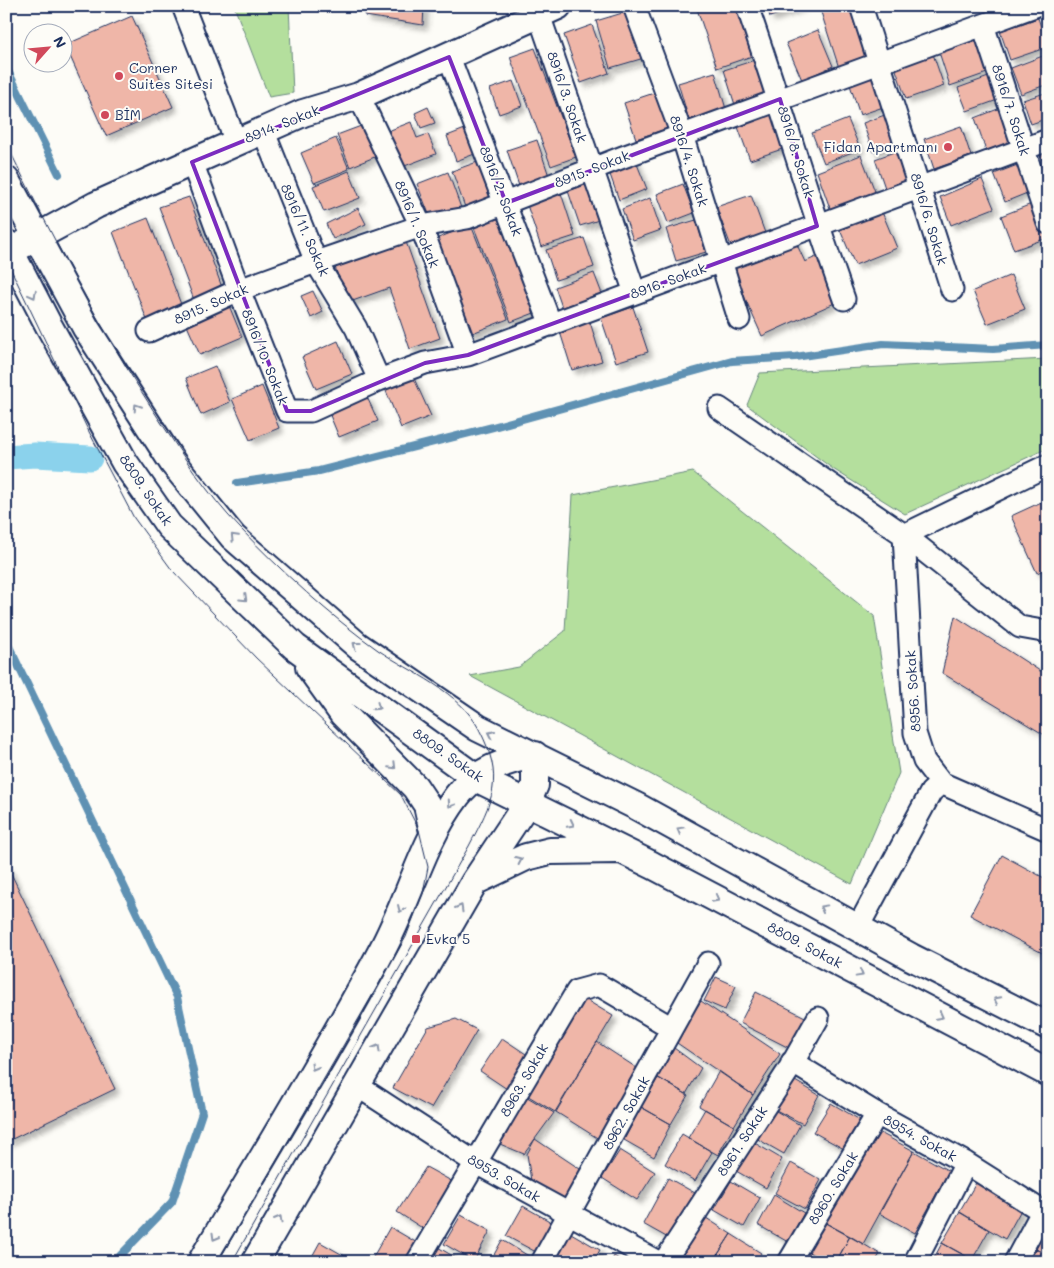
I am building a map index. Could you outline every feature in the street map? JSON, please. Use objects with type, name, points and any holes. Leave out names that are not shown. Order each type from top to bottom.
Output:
[{"type":"street","points":[[183,6],[236,142]]},
{"type":"street","name":"8916/4. Sokak","points":[[634,6],[682,136],[722,261],[738,319]]},
{"type":"street","name":"8916/8. Sokak","points":[[747,6],[780,100],[818,226],[844,299]]},
{"type":"street","name":"8916/6. Sokak","points":[[861,6],[881,63],[952,290]]},
{"type":"street","name":"8915. Sokak","points":[[149,332],[238,290],[421,226],[468,218],[591,170],[1035,6]]},
{"type":"street","name":"8914. Sokak","points":[[8,247],[37,237],[96,205],[263,130],[303,113],[359,96],[449,57],[548,10]]},
{"type":"street","name":"8916/3. Sokak","points":[[548,10],[591,170],[635,293]]},
{"type":"street","name":"8916/7. Sokak","points":[[983,25],[1048,223]]},
{"type":"street","name":"8916/2. Sokak","points":[[449,57],[551,325]]},
{"type":"street","name":"8916/1. Sokak","points":[[359,96],[421,226],[468,355]]},
{"type":"street","name":"8916/11. Sokak","points":[[263,130],[316,262],[356,328],[379,380]]},
{"type":"street","name":"8916. Sokak","points":[[287,411],[311,411],[379,380],[425,363],[468,355],[1048,140]]},
{"type":"street","name":"8916/10. Sokak","points":[[192,162],[238,290],[287,411]]},
{"type":"street","points":[[6,180],[86,328],[173,463],[233,537],[358,646],[478,728],[636,806],[911,957],[1048,1026]]},
{"type":"street","name":"8809. Sokak","points":[[8,247],[125,463],[169,526],[295,647],[476,778],[620,850],[1048,1073]]},
{"type":"street","points":[[719,408],[904,535],[1020,627],[1048,632]]},
{"type":"street","points":[[904,535],[1048,465]]},
{"type":"street","name":"8956. Sokak","points":[[904,535],[915,733],[924,761],[941,783],[1048,830]]},
{"type":"street","points":[[295,647],[342,713],[416,788],[427,805],[433,832]]},
{"type":"street","points":[[201,1262],[382,950],[425,855],[433,832],[458,794],[476,778],[510,759],[535,755]]},
{"type":"street","points":[[255,1262],[475,881],[528,803],[535,785],[535,755]]},
{"type":"street","points":[[858,927],[930,792],[941,783]]},
{"type":"street","points":[[475,881],[526,857],[550,851],[620,850]]},
{"type":"street","name":"8962. Sokak","points":[[542,1262],[708,963]]},
{"type":"street","name":"8963. Sokak","points":[[417,1262],[577,991],[599,985],[672,1028]]},
{"type":"street","name":"8961. Sokak","points":[[664,1262],[818,1018]]},
{"type":"street","name":"8954. Sokak","points":[[792,1062],[876,1114],[966,1163],[1045,1214]]},
{"type":"street","name":"8953. Sokak","points":[[356,1086],[476,1163],[658,1262]]},
{"type":"street","name":"8960. Sokak","points":[[789,1262],[876,1114]]},
{"type":"street","points":[[915,1262],[966,1163]]},
{"type":"street","points":[[1015,1262],[1045,1214]]},
{"type":"highlighted area","points":[[449,57],[506,203],[780,99],[817,226],[468,355],[425,363],[311,411],[287,411],[192,162]]},
{"type":"green space","points":[[234,6],[289,6],[293,93],[269,97]]},
{"type":"green space","points":[[1048,359],[1048,448],[905,514],[833,469],[747,405],[760,373]]},
{"type":"green space","points":[[693,472],[874,616],[899,773],[852,884],[470,676],[519,667],[565,631],[573,495]]},
{"type":"building","points":[[366,6],[424,6],[423,25],[365,16]]},
{"type":"building","points":[[696,6],[736,6],[752,56],[717,68]]},
{"type":"building","points":[[767,6],[802,6],[770,17]]},
{"type":"building","points":[[819,6],[855,6],[871,58],[839,68]]},
{"type":"building","points":[[629,11],[644,58],[610,68],[596,21]]},
{"type":"building","name":"Corner Suites Sitesi","points":[[132,16],[173,107],[106,136],[72,61],[72,42]]},
{"type":"building","points":[[1038,18],[1048,47],[1010,60],[1000,31]]},
{"type":"building","points":[[592,25],[609,73],[581,83],[564,35]]},
{"type":"building","points":[[818,30],[833,66],[802,80],[786,43]]},
{"type":"building","points":[[975,37],[987,73],[950,86],[938,49]]},
{"type":"building","points":[[535,48],[576,157],[551,166],[510,57]]},
{"type":"building","points":[[932,51],[944,86],[906,99],[894,64]]},
{"type":"building","points":[[1048,54],[1048,84],[1021,94],[1011,68]]},
{"type":"building","points":[[755,60],[766,95],[735,105],[724,70]]},
{"type":"building","points":[[715,72],[726,109],[689,120],[678,83]]},
{"type":"building","points":[[879,75],[889,105],[860,115],[850,85]]},
{"type":"building","points":[[994,75],[1003,98],[967,111],[958,88]]},
{"type":"building","points":[[513,81],[522,106],[499,114],[490,89]]},
{"type":"building","points":[[657,92],[669,128],[636,139],[624,103]]},
{"type":"building","points":[[1048,92],[1048,118],[1031,124],[1023,100]]},
{"type":"building","points":[[428,107],[435,123],[421,128],[415,113]]},
{"type":"building","points":[[1003,107],[1017,145],[988,156],[975,118]]},
{"type":"building","points":[[776,113],[788,147],[750,160],[738,127]]},
{"type":"building","points":[[890,113],[900,142],[873,152],[863,123]]},
{"type":"building","points":[[848,119],[860,149],[824,163],[812,133]]},
{"type":"building","points":[[411,122],[417,138],[428,134],[436,154],[402,167],[388,131]]},
{"type":"building","points":[[369,123],[382,154],[350,167],[337,135]]},
{"type":"building","name":"Fidan Apartmanı","points":[[961,126],[971,156],[934,169],[924,139]]},
{"type":"building","points":[[470,127],[480,152],[456,161],[447,136]]},
{"type":"building","points":[[336,138],[349,169],[314,183],[301,153]]},
{"type":"building","points":[[537,140],[550,179],[520,189],[507,150]]},
{"type":"building","points":[[902,149],[912,179],[885,188],[875,159]]},
{"type":"building","points":[[1048,149],[1048,175],[1039,152]]},
{"type":"building","points":[[861,155],[876,194],[831,211],[817,172]]},
{"type":"building","points":[[635,159],[647,189],[619,200],[608,169]]},
{"type":"building","points":[[483,160],[497,199],[466,210],[452,171]]},
{"type":"building","points":[[1020,164],[1032,191],[1005,202],[994,174]]},
{"type":"building","points":[[349,171],[360,198],[324,212],[313,186]]},
{"type":"building","points":[[448,172],[461,208],[431,219],[417,184]]},
{"type":"building","points":[[982,179],[994,208],[951,225],[940,197]]},
{"type":"building","points":[[591,183],[602,219],[580,226],[568,191]]},
{"type":"building","points":[[683,184],[694,213],[668,223],[657,194]]},
{"type":"building","points":[[561,193],[575,236],[541,247],[527,205]]},
{"type":"building","points":[[751,195],[765,233],[731,246],[716,207]]},
{"type":"building","points":[[189,197],[223,290],[194,300],[159,207]]},
{"type":"building","points":[[650,198],[661,230],[633,240],[622,209]]},
{"type":"building","points":[[1034,203],[1047,238],[1014,250],[1001,216]]},
{"type":"building","points":[[358,208],[366,224],[333,239],[326,224]]},
{"type":"building","points":[[882,212],[897,248],[855,265],[840,230]]},
{"type":"building","points":[[505,213],[542,310],[511,322],[473,225]]},
{"type":"building","points":[[148,218],[182,307],[147,320],[113,232]]},
{"type":"building","points":[[696,220],[706,252],[676,261],[666,229]]},
{"type":"building","points":[[471,225],[508,319],[470,334],[433,240]]},
{"type":"building","points":[[793,236],[805,262],[818,256],[839,301],[762,336],[730,265]]},
{"type":"building","points":[[584,238],[594,267],[556,280],[546,250]]},
{"type":"building","points":[[405,239],[440,338],[410,349],[389,288],[347,303],[334,264]]},
{"type":"building","points":[[594,273],[604,299],[564,313],[555,287]]},
{"type":"building","points":[[1011,275],[1025,309],[987,324],[973,291]]},
{"type":"building","points":[[313,291],[323,312],[311,318],[301,296]]},
{"type":"building","points":[[228,303],[242,337],[200,355],[185,321]]},
{"type":"building","points":[[633,307],[648,352],[616,362],[601,318]]},
{"type":"building","points":[[590,322],[602,361],[572,370],[560,332]]},
{"type":"building","points":[[338,341],[352,374],[316,389],[302,357]]},
{"type":"building","points":[[215,366],[230,402],[201,415],[186,378]]},
{"type":"building","points":[[412,374],[431,416],[401,428],[384,386]]},
{"type":"building","points":[[262,386],[279,428],[250,440],[232,399]]},
{"type":"building","points":[[367,397],[378,421],[339,437],[329,413]]},
{"type":"building","points":[[1048,499],[1048,568],[1037,573],[1011,516]]},
{"type":"building","points":[[955,616],[1040,671],[1048,668],[1048,737],[942,673]]},
{"type":"building","points":[[1002,855],[1048,880],[1048,956],[970,915]]},
{"type":"building","points":[[6,863],[115,1089],[6,1142]]},
{"type":"building","points":[[716,977],[736,986],[725,1010],[704,1001]]},
{"type":"building","points":[[756,992],[809,1019],[793,1050],[740,1023]]},
{"type":"building","points":[[583,998],[613,1016],[555,1112],[525,1094]]},
{"type":"building","points":[[701,1001],[780,1054],[753,1095],[674,1041]]},
{"type":"building","points":[[456,1019],[477,1030],[431,1108],[393,1088],[428,1027]]},
{"type":"building","points":[[502,1038],[529,1056],[507,1089],[480,1071]]},
{"type":"building","points":[[597,1042],[643,1072],[602,1141],[556,1112]]},
{"type":"building","points":[[674,1048],[701,1068],[686,1094],[657,1077]]},
{"type":"building","points":[[719,1071],[753,1095],[734,1126],[699,1106]]},
{"type":"building","points":[[658,1078],[688,1095],[671,1124],[641,1107]]},
{"type":"building","points":[[790,1078],[819,1095],[803,1124],[772,1108]]},
{"type":"building","points":[[524,1095],[554,1113],[524,1154],[495,1142]]},
{"type":"building","points":[[831,1103],[860,1120],[844,1149],[813,1132]]},
{"type":"building","points":[[641,1107],[671,1124],[654,1157],[624,1140]]},
{"type":"building","points":[[771,1108],[800,1125],[784,1154],[754,1137]]},
{"type":"building","points":[[705,1109],[734,1126],[718,1155],[688,1138]]},
{"type":"building","points":[[871,1128],[914,1151],[863,1244],[820,1220]]},
{"type":"building","points":[[682,1134],[712,1152],[695,1181],[665,1164]]},
{"type":"building","points":[[535,1139],[586,1173],[568,1203],[531,1181],[527,1154]]},
{"type":"building","points":[[753,1142],[782,1159],[766,1188],[736,1171]]},
{"type":"building","points":[[620,1150],[655,1172],[637,1200],[602,1178]]},
{"type":"building","points":[[914,1151],[949,1171],[915,1233],[879,1213]]},
{"type":"building","points":[[791,1163],[821,1180],[805,1209],[775,1193]]},
{"type":"building","points":[[426,1167],[455,1183],[427,1231],[397,1212]]},
{"type":"building","points":[[668,1178],[695,1193],[670,1239],[643,1224]]},
{"type":"building","points":[[731,1181],[760,1198],[744,1227],[714,1210]]},
{"type":"building","points":[[976,1183],[1021,1210],[1005,1239],[959,1212]]},
{"type":"building","points":[[774,1195],[804,1213],[788,1242],[758,1225]]},
{"type":"building","points":[[523,1206],[553,1223],[536,1252],[506,1236]]},
{"type":"building","points":[[960,1212],[989,1230],[972,1260],[942,1243]]},
{"type":"building","points":[[700,1214],[731,1234],[713,1262],[696,1262],[678,1250]]},
{"type":"building","points":[[461,1215],[490,1231],[474,1261],[444,1244]]},
{"type":"building","points":[[820,1220],[850,1236],[836,1262],[826,1262],[803,1249]]},
{"type":"building","points":[[390,1227],[419,1244],[410,1262],[382,1262],[373,1257]]},
{"type":"building","points":[[1048,1228],[1048,1256],[1036,1249]]},
{"type":"building","points":[[571,1233],[600,1250],[593,1262],[554,1262]]},
{"type":"building","points":[[731,1234],[761,1253],[756,1262],[713,1262]]},
{"type":"building","points":[[850,1236],[880,1254],[875,1262],[836,1262]]},
{"type":"building","points":[[502,1240],[532,1258],[530,1262],[490,1262]]},
{"type":"building","points":[[320,1242],[350,1259],[348,1262],[309,1262]]},
{"type":"building","points":[[942,1243],[966,1256],[963,1262],[932,1262]]},
{"type":"building","points":[[436,1246],[463,1262],[426,1262]]},
{"type":"building","points":[[803,1249],[826,1262],[796,1262]]},
{"type":"building","points":[[1036,1249],[1048,1256],[1048,1262],[1029,1262]]},
{"type":"building","points":[[614,1256],[624,1262],[611,1262]]},
{"type":"waterway","points":[[6,67],[59,174]]},
{"type":"waterway","points":[[237,483],[319,471],[493,427],[732,361],[795,357],[883,344],[993,349],[1048,345]]},
{"type":"waterway","points":[[6,457],[35,455],[90,458]]},
{"type":"waterway","points":[[6,640],[177,997],[202,1113],[172,1202],[114,1262]]},
{"type":"tram line","points":[[6,143],[40,212],[114,347],[175,443],[216,501],[272,560],[324,608],[378,650],[434,684],[460,704],[479,729],[492,762],[494,776],[490,802],[469,846],[232,1262]]},
{"type":"tram line","points":[[6,259],[86,426],[134,518],[172,570],[256,658],[401,795],[419,830],[428,867],[423,893],[406,937],[218,1262]]},
{"type":"place","name":"Corner Suites Sitesi","points":[[119,76]]},
{"type":"place","name":"BİM","points":[[105,115]]},
{"type":"place","name":"Fidan Apartmanı","points":[[948,147]]},
{"type":"place","name":"Evka 5","points":[[416,939]]}]
